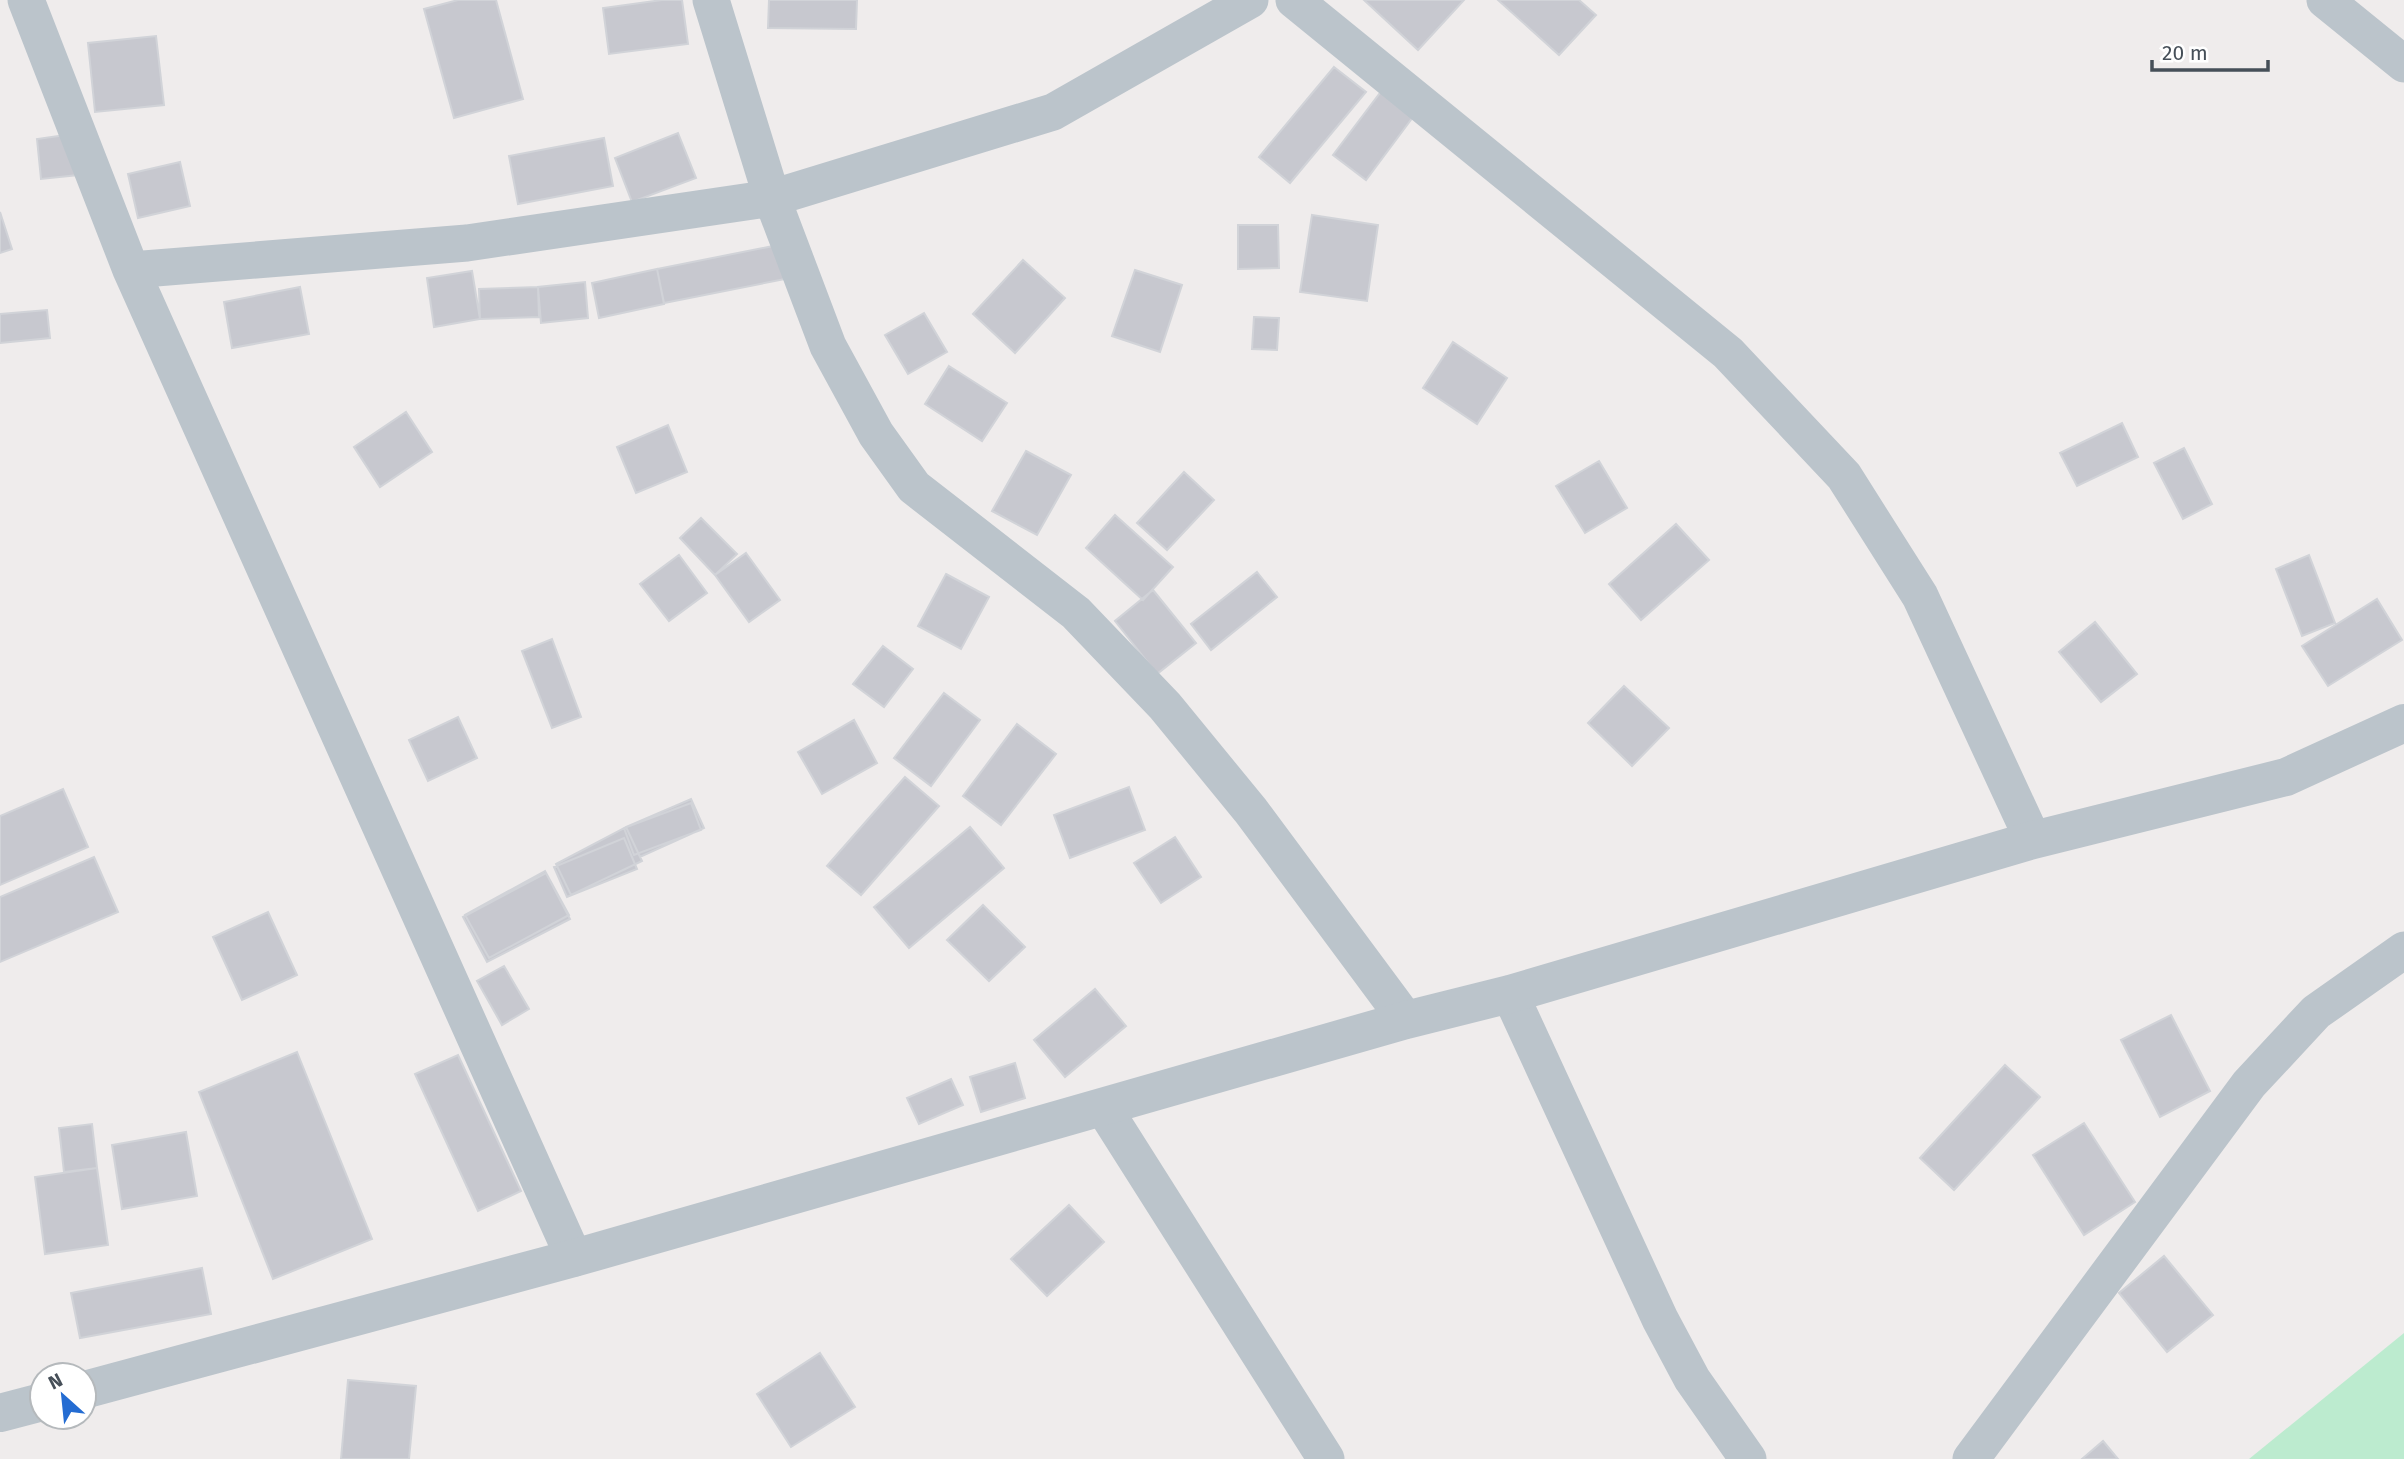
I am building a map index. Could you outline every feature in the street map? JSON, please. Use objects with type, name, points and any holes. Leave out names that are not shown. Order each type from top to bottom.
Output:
[{"type":"street","points":[[26,0],[131,270],[574,1258]]},
{"type":"street","points":[[711,0],[772,198],[828,346],[876,434],[914,487],[1076,613],[1165,706],[1251,811],[1406,1020]]},
{"type":"street","points":[[131,270],[467,243],[772,198],[1052,112],[1250,0]]},
{"type":"street","points":[[1294,0],[1727,353],[1844,476],[1920,596],[2033,841]]},
{"type":"street","points":[[2325,0],[2404,64]]},
{"type":"street","points":[[98,1386],[574,1258],[1406,1020],[1510,994],[2033,841],[2286,777],[2404,725]]},
{"type":"street","points":[[1971,1459],[2249,1083],[2316,1012],[2404,950]]},
{"type":"street","points":[[1510,994],[1660,1319],[1692,1379],[1748,1459]]},
{"type":"street","points":[[1103,1107],[1326,1459]]},
{"type":"street","points":[[0,1413],[28,1406]]},
{"type":"green space","points":[[2404,1333],[2404,1459],[2249,1459]]},
{"type":"building","points":[[458,0],[496,0],[523,99],[454,118],[424,9]]},
{"type":"building","points":[[682,0],[688,44],[609,54],[603,8]]},
{"type":"building","points":[[769,0],[857,0],[856,29],[768,28]]},
{"type":"building","points":[[1364,0],[1464,0],[1418,50]]},
{"type":"building","points":[[1498,0],[1579,0],[1596,15],[1559,55]]},
{"type":"building","points":[[156,36],[164,105],[95,112],[88,43]]},
{"type":"building","points":[[1334,67],[1366,92],[1290,183],[1259,157]]},
{"type":"building","points":[[1383,89],[1416,113],[1366,180],[1333,155]]},
{"type":"building","points":[[678,133],[696,178],[632,202],[615,158]]},
{"type":"building","points":[[73,134],[78,175],[41,179],[37,139]]},
{"type":"building","points":[[604,138],[613,186],[518,204],[509,156]]},
{"type":"building","points":[[180,162],[190,206],[138,218],[128,174]]},
{"type":"building","points":[[0,212],[12,249],[0,253]]},
{"type":"building","points":[[1312,215],[1378,225],[1367,301],[1300,292]]},
{"type":"building","points":[[1238,225],[1278,225],[1279,268],[1238,269]]},
{"type":"building","points":[[778,245],[785,279],[664,303],[657,269]]},
{"type":"building","points":[[1023,260],[1065,298],[1015,353],[973,314]]},
{"type":"building","points":[[657,269],[664,304],[599,318],[592,283]]},
{"type":"building","points":[[1135,270],[1182,285],[1160,352],[1112,336]]},
{"type":"building","points":[[472,271],[480,319],[434,327],[427,278]]},
{"type":"building","points":[[585,282],[588,318],[541,323],[538,287]]},
{"type":"building","points":[[300,287],[309,334],[232,348],[224,302]]},
{"type":"building","points":[[538,287],[539,317],[480,319],[479,289]]},
{"type":"building","points":[[47,310],[50,338],[0,343],[0,314]]},
{"type":"building","points":[[924,313],[947,352],[908,374],[885,335]]},
{"type":"building","points":[[1254,317],[1279,318],[1277,350],[1252,349]]},
{"type":"building","points":[[1453,342],[1507,378],[1477,424],[1423,388]]},
{"type":"building","points":[[949,366],[1007,403],[982,441],[925,404]]},
{"type":"building","points":[[406,412],[432,452],[380,487],[354,447]]},
{"type":"building","points":[[2122,423],[2138,457],[2077,486],[2060,453]]},
{"type":"building","points":[[668,425],[687,472],[636,493],[617,447]]},
{"type":"building","points":[[2184,448],[2212,504],[2183,519],[2154,463]]},
{"type":"building","points":[[1026,451],[1071,475],[1037,535],[992,511]]},
{"type":"building","points":[[1599,461],[1627,508],[1585,533],[1556,486]]},
{"type":"building","points":[[1184,472],[1214,500],[1167,550],[1137,523]]},
{"type":"building","points":[[1115,515],[1173,567],[1143,600],[1086,548]]},
{"type":"building","points":[[701,518],[737,554],[715,575],[680,538]]},
{"type":"building","points":[[1676,524],[1709,560],[1641,620],[1609,584]]},
{"type":"building","points":[[746,553],[780,600],[749,622],[715,575]]},
{"type":"building","points":[[679,555],[707,593],[669,621],[640,584]]},
{"type":"building","points":[[2309,555],[2335,623],[2302,636],[2276,569]]},
{"type":"building","points":[[1257,572],[1277,597],[1211,650],[1191,624]]},
{"type":"building","points":[[946,574],[989,597],[961,649],[918,626]]},
{"type":"building","points":[[1153,590],[1196,643],[1157,674],[1115,621]]},
{"type":"building","points":[[2377,599],[2402,640],[2328,686],[2302,646]]},
{"type":"building","points":[[2095,622],[2137,674],[2101,702],[2059,652]]},
{"type":"building","points":[[552,639],[581,717],[552,728],[522,651]]},
{"type":"building","points":[[883,646],[913,669],[884,707],[853,684]]},
{"type":"building","points":[[1624,686],[1669,728],[1632,766],[1588,723]]},
{"type":"building","points":[[944,693],[980,720],[931,786],[894,758]]},
{"type":"building","points":[[458,717],[477,758],[428,781],[409,740]]},
{"type":"building","points":[[854,720],[877,763],[822,794],[798,752]]},
{"type":"building","points":[[1017,724],[1056,754],[1001,825],[963,796]]},
{"type":"building","points":[[905,777],[939,806],[861,895],[827,866]]},
{"type":"building","points":[[1129,787],[1145,830],[1070,858],[1054,815]]},
{"type":"building","points":[[63,789],[88,847],[0,885],[0,816]]},
{"type":"building","points":[[691,799],[704,828],[640,857],[626,827]]},
{"type":"building","points":[[691,803],[701,830],[634,855],[624,828]]},
{"type":"building","points":[[626,827],[642,861],[571,895],[556,864]]},
{"type":"building","points":[[970,827],[1004,868],[909,948],[874,907]]},
{"type":"building","points":[[1175,837],[1201,877],[1161,903],[1134,863]]},
{"type":"building","points":[[624,838],[637,869],[567,897],[554,867]]},
{"type":"building","points":[[94,857],[118,912],[0,962],[0,897]]},
{"type":"building","points":[[545,871],[569,915],[489,958],[465,915]]},
{"type":"building","points":[[546,873],[570,919],[487,962],[463,917]]},
{"type":"building","points":[[983,905],[1025,947],[989,981],[947,940]]},
{"type":"building","points":[[268,912],[297,975],[242,1000],[213,937]]},
{"type":"building","points":[[504,966],[529,1009],[502,1025],[477,981]]},
{"type":"building","points":[[1095,989],[1126,1026],[1065,1077],[1034,1040]]},
{"type":"building","points":[[2171,1015],[2210,1091],[2160,1117],[2121,1040]]},
{"type":"building","points":[[297,1052],[372,1239],[273,1279],[199,1092]]},
{"type":"building","points":[[458,1055],[521,1191],[478,1211],[415,1074]]},
{"type":"building","points":[[1015,1063],[1025,1098],[981,1112],[970,1077]]},
{"type":"building","points":[[2005,1065],[2040,1097],[1954,1190],[1920,1158]]},
{"type":"building","points":[[951,1079],[963,1105],[919,1124],[907,1098]]},
{"type":"building","points":[[2084,1123],[2135,1202],[2084,1235],[2033,1155]]},
{"type":"building","points":[[92,1124],[97,1168],[64,1172],[59,1128]]},
{"type":"building","points":[[186,1132],[197,1196],[122,1209],[112,1145]]},
{"type":"building","points":[[97,1168],[108,1245],[45,1254],[35,1177]]},
{"type":"building","points":[[1069,1205],[1104,1242],[1047,1296],[1011,1259]]},
{"type":"building","points":[[2164,1256],[2213,1315],[2167,1352],[2119,1293]]},
{"type":"building","points":[[202,1268],[211,1314],[80,1338],[71,1293]]},
{"type":"building","points":[[820,1353],[855,1407],[791,1447],[757,1394]]},
{"type":"building","points":[[348,1380],[416,1386],[409,1459],[341,1459]]},
{"type":"building","points":[[2103,1441],[2118,1459],[2082,1459]]}]
